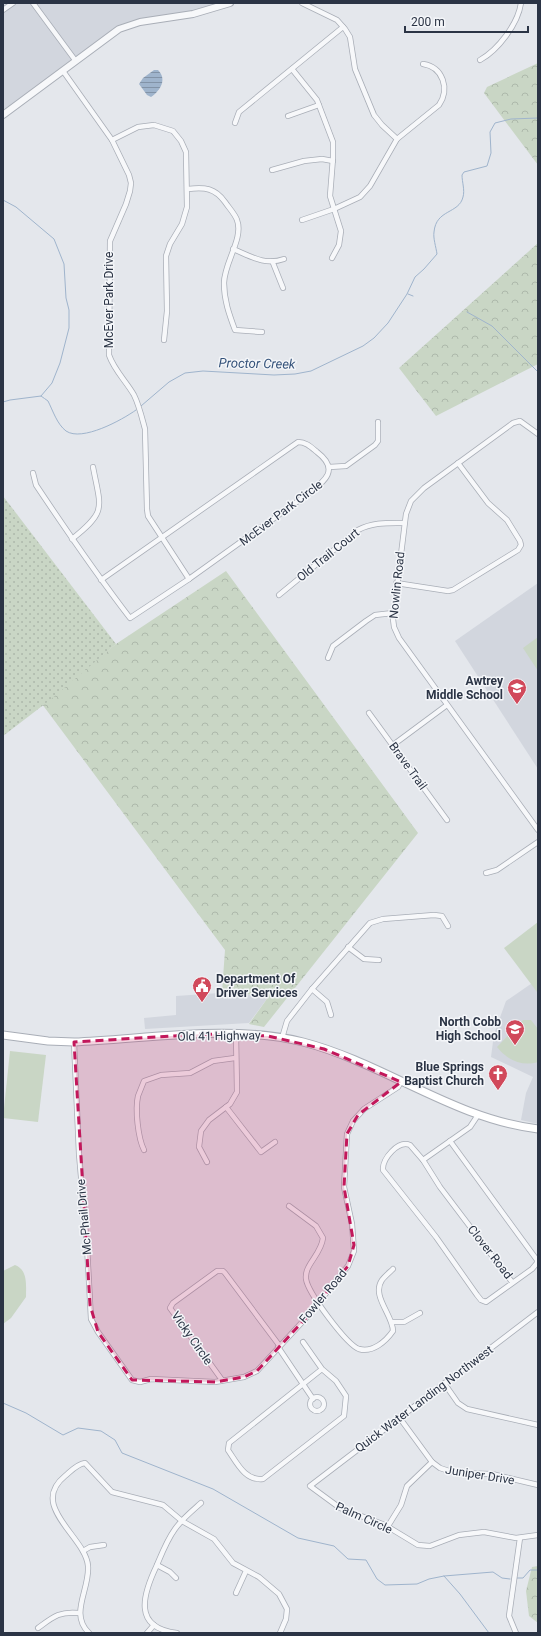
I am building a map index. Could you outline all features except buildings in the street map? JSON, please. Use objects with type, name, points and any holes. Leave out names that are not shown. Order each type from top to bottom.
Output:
[{"type":"main road","name":"Old 41 Highway","points":[[3,1035],[48,1041],[74,1042],[236,1033],[282,1038],[324,1049],[478,1115],[513,1125],[538,1129]]},
{"type":"street","points":[[3,10],[13,3]]},
{"type":"street","points":[[33,3],[76,60]]},
{"type":"street","points":[[3,115],[119,29],[131,24],[193,14],[230,3]]},
{"type":"street","points":[[302,3],[337,20],[350,37],[355,69],[374,114],[382,125],[397,139]]},
{"type":"street","points":[[480,60],[487,56],[500,43],[517,16],[521,3]]},
{"type":"street","points":[[235,123],[239,112],[343,27]]},
{"type":"street","points":[[302,220],[354,201],[370,186],[397,139],[439,104],[444,98],[445,88],[439,72],[429,65],[423,64]]},
{"type":"street","points":[[292,69],[311,91],[319,105],[333,142],[330,196],[341,231],[340,245],[332,258]]},
{"type":"street","name":"McEver Park Drive","points":[[63,71],[112,140],[129,175],[130,191],[110,241],[109,354],[113,366],[134,395],[145,429],[148,516],[189,579]]},
{"type":"street","points":[[288,116],[319,105]]},
{"type":"street","points":[[112,140],[146,125],[161,126],[172,131],[181,141],[186,152],[188,188],[185,216],[170,244],[166,256],[167,311],[164,340]]},
{"type":"street","points":[[272,170],[304,161],[322,159],[333,161]]},
{"type":"street","points":[[188,188],[208,188],[215,191],[221,197],[237,221],[239,231],[227,265],[224,282],[227,313],[235,330],[262,332]]},
{"type":"street","points":[[233,249],[258,260],[274,263],[284,259]]},
{"type":"street","points":[[274,263],[283,288]]},
{"type":"street","name":"Nowlin Road","points":[[538,434],[520,421],[513,424],[424,488],[411,502],[404,523],[393,613],[394,627],[400,638],[538,830]]},
{"type":"street","points":[[329,467],[346,466],[375,445],[378,441],[378,422]]},
{"type":"street","name":"McEver Park Circle","points":[[33,473],[36,485],[72,540],[101,580],[130,618],[189,579],[324,482],[330,471],[329,467],[323,456],[304,442],[298,442],[101,580]]},
{"type":"street","points":[[396,583],[448,591],[453,590],[518,550],[521,546],[520,541],[507,520],[488,503],[458,463]]},
{"type":"street","points":[[72,540],[90,525],[99,511],[99,500],[93,467]]},
{"type":"street","name":"Old Trail Court","points":[[279,595],[358,530],[366,526],[380,523],[404,523]]},
{"type":"street","points":[[328,658],[333,646],[374,615],[393,613]]},
{"type":"street","points":[[393,745],[447,705]]},
{"type":"street","name":"Brave Trail","points":[[369,713],[447,820]]},
{"type":"street","points":[[486,873],[497,870],[538,842]]},
{"type":"street","points":[[282,1038],[287,1021],[312,989],[366,926],[377,920],[434,915],[442,916],[448,926]]},
{"type":"street","points":[[348,947],[364,959],[379,960]]},
{"type":"street","points":[[312,989],[327,1002],[330,1015]]},
{"type":"street","points":[[207,1162],[199,1147],[201,1131],[209,1120],[226,1107],[236,1092],[236,1033]]},
{"type":"street","name":"Mc Phail Drive","points":[[74,1042],[79,1154],[92,1319],[98,1332],[132,1380]]},
{"type":"street","points":[[144,1150],[140,1141],[138,1097],[144,1081],[161,1075],[190,1073],[213,1061],[235,1058]]},
{"type":"street","name":"Fowler Road","points":[[132,1380],[140,1382],[152,1379],[215,1382],[244,1378],[257,1370],[319,1302],[348,1266],[354,1251],[352,1224],[344,1187],[346,1134],[358,1115],[398,1087],[401,1082]]},
{"type":"street","points":[[226,1107],[261,1152],[274,1142]]},
{"type":"street","points":[[423,1160],[470,1127],[478,1115]]},
{"type":"street","name":"Clover Road","points":[[450,1141],[536,1257],[537,1262],[535,1266],[491,1299],[484,1302],[481,1300],[436,1237],[383,1170],[385,1158],[405,1144],[413,1148],[423,1160],[440,1187],[512,1282]]},
{"type":"street","points":[[289,1206],[316,1226],[323,1238],[320,1252],[308,1267],[306,1282],[311,1292],[350,1343],[360,1349],[369,1349],[384,1342],[393,1331],[392,1322],[382,1302],[379,1287],[381,1280],[394,1268]]},
{"type":"street","name":"Vicky Circle","points":[[222,1380],[170,1308],[173,1303],[217,1271],[226,1273],[278,1346]]},
{"type":"street","name":"Quick Water Landing Northwest","points":[[310,1486],[538,1312]]},
{"type":"street","points":[[392,1322],[404,1322],[420,1313]]},
{"type":"street","points":[[303,1342],[322,1369],[336,1381],[346,1396],[342,1418],[264,1479],[250,1478],[228,1450],[229,1443],[322,1369]]},
{"type":"street","points":[[278,1346],[313,1399]]},
{"type":"street","points":[[444,1383],[458,1403],[467,1409],[538,1425]]},
{"type":"street","name":"Juniper Drive","points":[[399,1417],[432,1462],[446,1471],[492,1474],[538,1485]]},
{"type":"street","points":[[388,1526],[401,1506],[407,1486],[432,1462]]},
{"type":"street","points":[[89,1633],[83,1626],[79,1613],[88,1567],[83,1551],[58,1516],[53,1502],[54,1490],[61,1479],[82,1463],[90,1467],[106,1487],[112,1492],[162,1505],[182,1521],[214,1539],[233,1563],[259,1577],[279,1594],[287,1609],[286,1620],[280,1633]]},
{"type":"street","name":"Palm Circle","points":[[310,1486],[340,1508],[388,1526],[418,1545],[430,1546],[460,1535],[484,1532],[520,1538],[538,1535]]},
{"type":"street","points":[[177,1633],[164,1630],[154,1624],[146,1613],[144,1599],[147,1586],[167,1541],[182,1521],[201,1503]]},
{"type":"street","points":[[516,1633],[509,1616],[520,1538]]},
{"type":"street","points":[[83,1551],[92,1546],[104,1545]]},
{"type":"street","points":[[157,1565],[170,1572],[176,1578]]},
{"type":"street","points":[[236,1593],[246,1571]]},
{"type":"street","points":[[38,1628],[56,1615],[64,1613],[79,1613]]},
{"type":"street","points":[[147,1633],[154,1624]]},
{"type":"highlighted area","points":[[204,1034],[268,1036],[324,1049],[401,1082],[358,1115],[347,1134],[344,1187],[354,1245],[348,1266],[305,1319],[257,1371],[244,1377],[215,1382],[132,1380],[98,1332],[90,1305],[74,1042]]},
{"type":"shaded area","points":[[3,3],[238,3],[212,10],[129,26],[3,112]]},
{"type":"shaded area","name":"Awtrey Middle School","points":[[538,583],[538,769],[455,641]]},
{"type":"shaded area","name":"North Cobb High School","points":[[538,979],[538,1124],[521,1120],[526,1093],[533,1077],[491,1057],[494,1034],[506,1001]]},
{"type":"shaded area","points":[[220,993],[269,996],[249,1023],[145,1029],[144,1018],[176,1015],[176,996]]},
{"type":"green space","points":[[538,63],[538,165],[484,93],[487,87]]},
{"type":"green space","points":[[538,243],[538,364],[436,416],[399,368]]},
{"type":"green space","points":[[3,496],[116,644],[50,700],[3,736]]},
{"type":"green space","points":[[226,571],[418,833],[264,1027],[249,1024],[269,996],[222,992],[225,950],[42,704],[116,644]]},
{"type":"green space","points":[[538,637],[538,671],[523,648]]},
{"type":"green space","points":[[538,922],[538,991],[537,992],[504,948]]},
{"type":"green space","points":[[523,1020],[531,1020],[538,1029],[538,1062],[526,1064],[515,1061],[505,1056],[497,1047]]},
{"type":"green space","points":[[10,1051],[46,1055],[38,1122],[3,1118]]},
{"type":"green space","points":[[15,1265],[22,1270],[24,1274],[26,1283],[26,1297],[11,1318],[3,1324],[3,1271]]},
{"type":"green space","points":[[538,1566],[538,1623],[529,1616],[526,1591],[532,1567]]},
{"type":"water","points":[[154,70],[158,70],[161,73],[162,84],[158,91],[151,97],[147,95],[139,84],[143,78]]},
{"type":"waterway","name":"Proctor Creek","points":[[141,406],[169,382],[185,373],[203,371],[274,375],[295,374],[311,371],[363,346],[374,338],[388,323],[407,294],[415,277],[437,254],[434,237],[436,225],[443,215],[461,202],[464,194],[462,175],[464,172],[487,166],[491,153],[490,132],[495,123],[511,119],[538,118]]},
{"type":"waterway","points":[[3,200],[16,207],[54,239],[64,264],[66,298],[69,310],[69,328],[60,363],[52,383],[41,396]]},
{"type":"waterway","name":"Proctor Creek","points":[[408,294],[413,296]]},
{"type":"waterway","points":[[467,312],[492,326],[538,372]]},
{"type":"waterway","name":"Proctor Creek","points":[[3,402],[41,396],[48,401],[60,425],[66,431],[73,434],[82,434],[102,428],[136,410]]},
{"type":"waterway","points":[[3,1403],[26,1413],[63,1435],[78,1428],[101,1431],[115,1440],[122,1453],[213,1489],[298,1538],[334,1546],[348,1559],[366,1560],[377,1579],[385,1585],[417,1584],[429,1579],[444,1576],[493,1572],[502,1578],[510,1579]]},
{"type":"waterway","points":[[517,1578],[523,1578],[530,1570],[538,1570]]},
{"type":"waterway","points":[[444,1576],[460,1594],[489,1633]]},
{"type":"place","name":"Awtrey Middle School","points":[[517,705]]},
{"type":"place","name":"Department Of Driver Services","points":[[202,1003]]},
{"type":"place","name":"North Cobb High School","points":[[515,1046]]},
{"type":"place","name":"Blue Springs Baptist Church","points":[[498,1091]]}]
